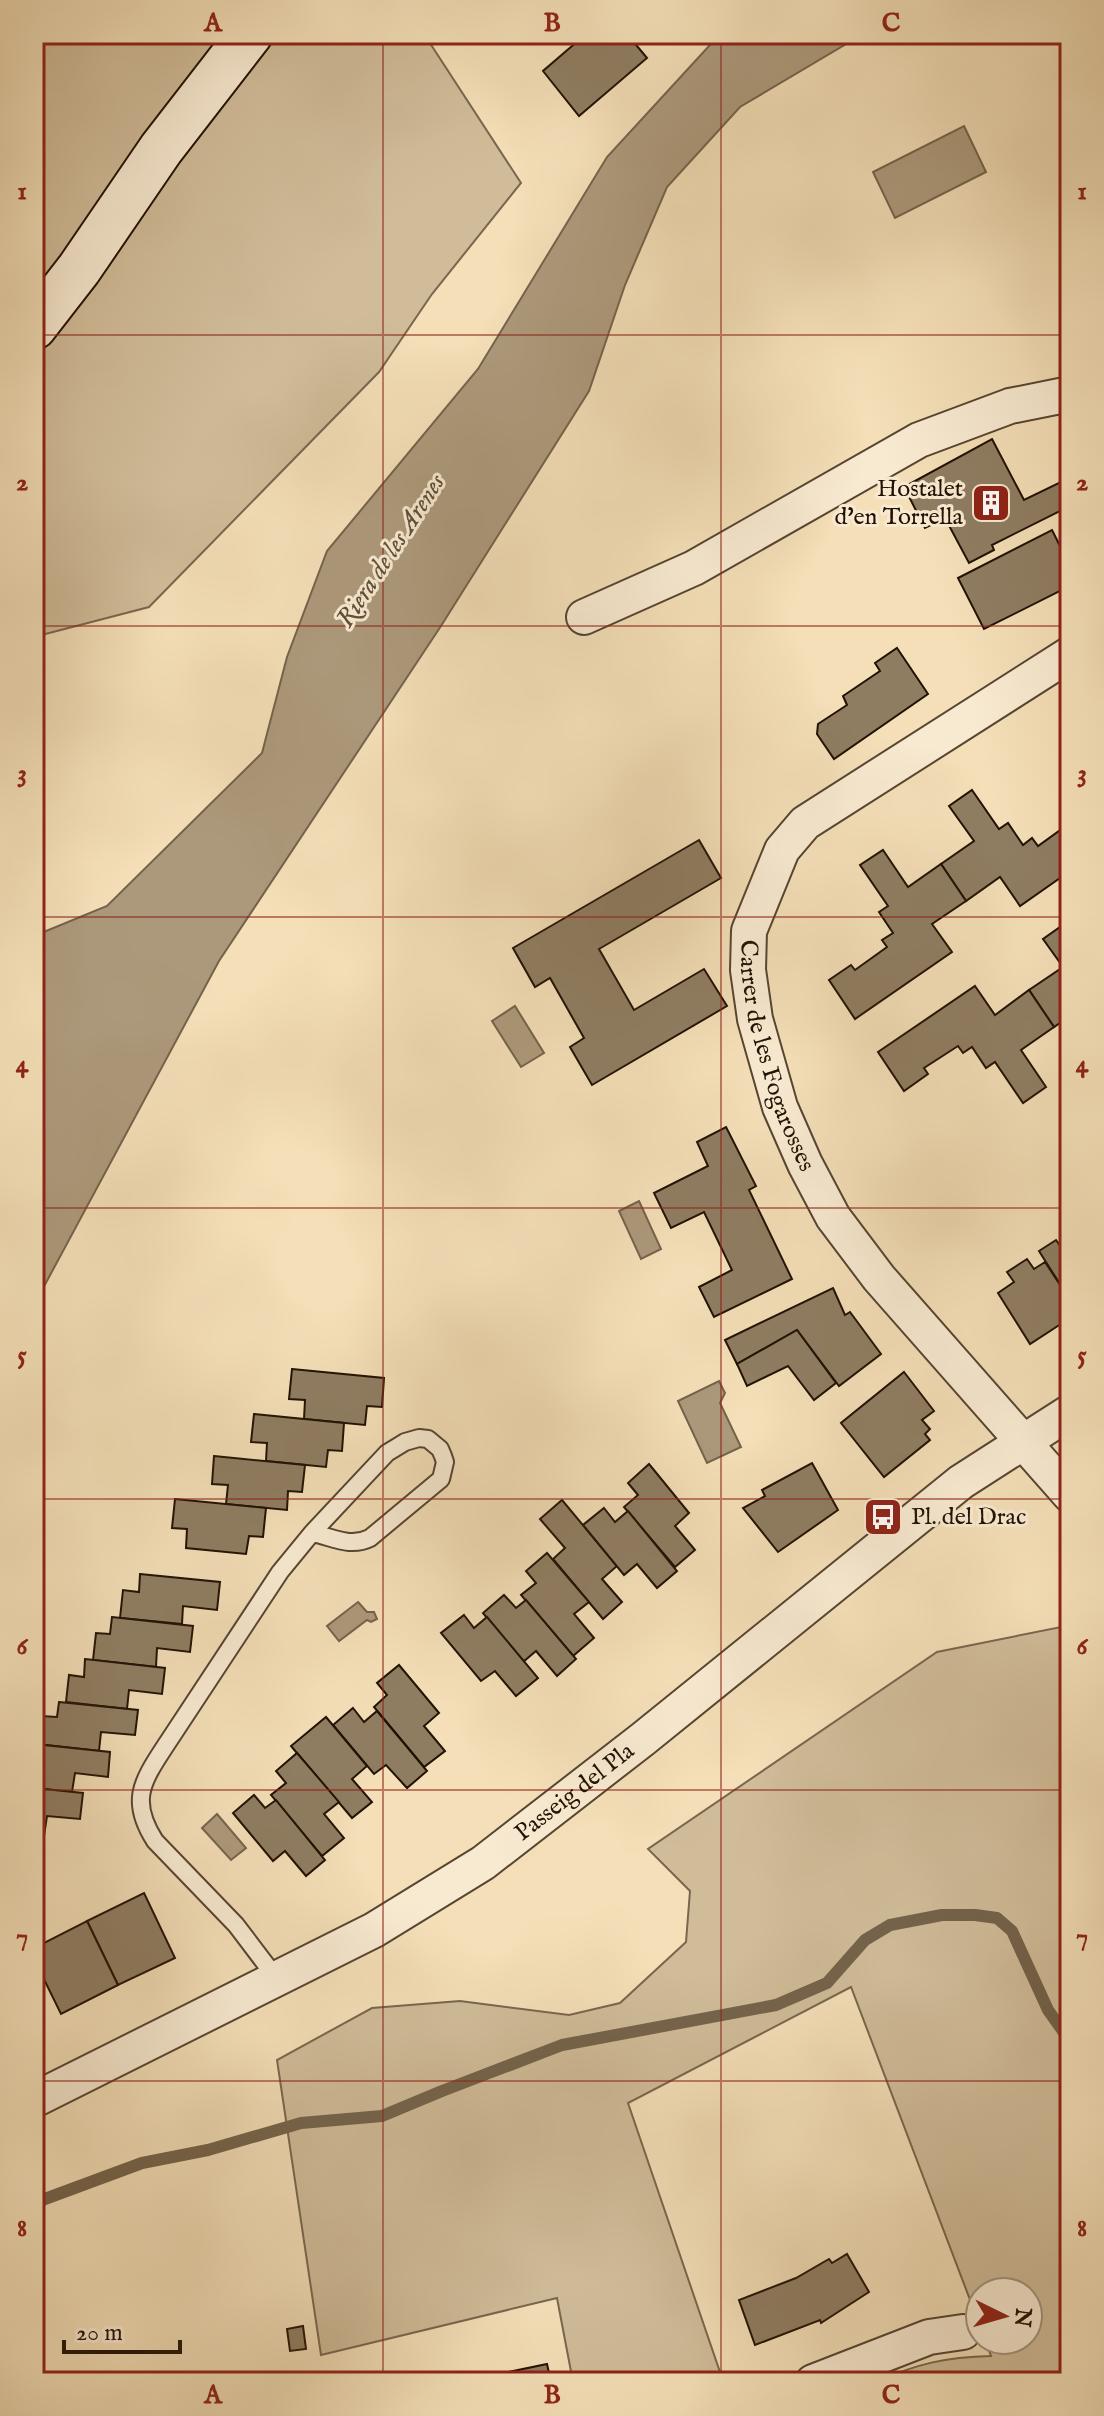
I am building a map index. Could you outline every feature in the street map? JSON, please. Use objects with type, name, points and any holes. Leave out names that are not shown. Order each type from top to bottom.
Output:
[{"type":"street","points":[[34,327],[79,269],[161,149],[250,34]]},
{"type":"street","points":[[584,617],[694,568],[919,440],[1010,406],[1070,394]]},
{"type":"street","name":"Carrer de les Fogarosses","points":[[1070,654],[805,823],[782,850],[749,931],[748,970],[755,1019],[780,1107],[833,1217],[879,1278],[1070,1495]]},
{"type":"street","name":"Passeig del Pla","points":[[34,2100],[374,1930],[483,1863],[643,1739],[961,1482],[1070,1412]]},
{"type":"street","points":[[813,2382],[929,2337],[963,2332]]},
{"type":"lane","points":[[277,1979],[236,1925],[155,1841],[145,1826],[139,1809],[147,1774],[280,1572],[312,1533],[387,1453],[419,1438],[428,1439],[440,1449],[445,1462],[441,1479],[370,1538],[359,1544],[312,1533]]},
{"type":"shaded area","points":[[34,34],[424,34],[521,183],[432,294],[379,372],[149,607],[34,637]]},
{"type":"shaded area","points":[[1066,1626],[1070,1630],[1070,2382],[875,2382],[904,2370],[959,2358],[1044,2356],[1044,2276],[964,2276],[964,2284],[851,1987],[628,2103],[722,2378],[713,2382],[573,2382],[557,2298],[321,2355],[277,2060],[372,2008],[460,2001],[569,2015],[620,2003],[686,1942],[690,1891],[648,1849],[937,1652]]},
{"type":"water","name":"Riera de les Arenes","points":[[720,34],[863,34],[740,107],[667,187],[625,285],[589,391],[441,626],[219,961],[34,1305],[34,936],[107,906],[262,753],[287,657],[327,551],[478,369],[607,157]]},
{"type":"water","points":[[964,126],[986,172],[895,218],[873,172]]},
{"type":"water","points":[[515,1006],[544,1053],[521,1067],[492,1021]]},
{"type":"water","points":[[639,1201],[661,1249],[641,1259],[619,1211]]},
{"type":"water","points":[[719,1381],[725,1393],[720,1403],[741,1447],[707,1463],[678,1401]]},
{"type":"water","points":[[358,1602],[367,1612],[374,1612],[377,1619],[367,1620],[339,1641],[327,1626]]},
{"type":"water","points":[[217,1814],[246,1848],[231,1860],[202,1828]]},
{"type":"building","points":[[586,34],[627,34],[647,58],[579,116],[543,71]]},
{"type":"building","name":"Hostalet d'en Torrella","points":[[992,439],[1024,500],[1065,480],[1070,490],[1070,506],[992,545],[994,550],[969,563],[945,518],[925,528],[904,487]]},
{"type":"building","points":[[1052,530],[1070,566],[1070,586],[984,629],[958,578]]},
{"type":"building","points":[[897,648],[928,694],[834,759],[817,734],[818,724],[847,705],[843,696],[880,671],[875,663]]},
{"type":"building","points":[[972,790],[999,829],[1008,823],[1023,845],[1032,838],[1038,846],[1070,823],[1070,871],[1020,906],[1000,877],[966,901],[941,864],[974,841],[949,806]]},
{"type":"building","points":[[699,840],[721,878],[599,949],[634,1010],[704,969],[727,1006],[592,1085],[570,1047],[584,1038],[550,978],[535,987],[513,948]]},
{"type":"building","points":[[883,850],[908,887],[941,864],[966,901],[932,924],[952,952],[855,1019],[829,980],[851,965],[855,970],[887,947],[882,940],[893,933],[879,912],[888,906],[860,865]]},
{"type":"building","points":[[1070,920],[1070,1016],[1054,1027],[1029,990],[1063,967],[1043,939]]},
{"type":"building","points":[[975,986],[995,1015],[1029,990],[1054,1027],[1021,1050],[1046,1087],[1023,1103],[995,1062],[986,1068],[972,1047],[963,1053],[958,1046],[924,1068],[928,1074],[904,1091],[878,1052]]},
{"type":"building","points":[[726,1127],[756,1186],[749,1190],[792,1279],[714,1317],[699,1287],[732,1270],[704,1212],[671,1228],[654,1193],[708,1166],[697,1142]]},
{"type":"building","points":[[1056,1240],[1063,1250],[1070,1246],[1070,1300],[1039,1251]]},
{"type":"building","points":[[1027,1259],[1034,1269],[1045,1262],[1070,1300],[1070,1318],[1030,1344],[998,1293],[1014,1282],[1007,1272]]},
{"type":"building","points":[[833,1288],[845,1315],[850,1312],[881,1354],[839,1386],[797,1330],[737,1364],[725,1340]]},
{"type":"building","points":[[797,1330],[836,1383],[814,1400],[788,1366],[747,1386],[737,1364]]},
{"type":"building","points":[[292,1369],[384,1378],[382,1407],[367,1406],[365,1425],[304,1419],[305,1400],[289,1399]]},
{"type":"building","points":[[904,1372],[934,1411],[922,1420],[930,1429],[925,1434],[930,1440],[884,1477],[841,1423]]},
{"type":"building","points":[[254,1414],[344,1423],[342,1451],[328,1450],[326,1467],[266,1461],[267,1443],[251,1442]]},
{"type":"building","points":[[214,1456],[305,1465],[302,1492],[288,1491],[287,1510],[226,1504],[228,1485],[212,1484]]},
{"type":"building","points":[[812,1463],[838,1510],[778,1552],[743,1508],[765,1496],[762,1490]]},
{"type":"building","points":[[649,1464],[689,1513],[675,1526],[695,1550],[675,1567],[624,1507],[638,1495],[628,1483]]},
{"type":"building","points":[[175,1499],[266,1508],[263,1537],[249,1536],[246,1554],[186,1548],[187,1529],[172,1528]]},
{"type":"building","points":[[562,1500],[617,1566],[602,1579],[622,1602],[603,1619],[553,1559],[565,1548],[540,1519]]},
{"type":"building","points":[[604,1508],[615,1522],[628,1511],[677,1571],[657,1588],[637,1564],[624,1575],[583,1525]]},
{"type":"building","points":[[547,1553],[589,1602],[574,1614],[594,1638],[573,1656],[521,1595],[536,1583],[526,1571]]},
{"type":"building","points":[[140,1574],[220,1582],[217,1610],[183,1606],[182,1624],[120,1618],[123,1590],[139,1592]]},
{"type":"building","points":[[504,1595],[516,1608],[526,1600],[576,1659],[557,1676],[536,1651],[523,1662],[483,1613]]},
{"type":"building","points":[[464,1615],[474,1628],[487,1617],[538,1678],[516,1696],[495,1671],[481,1681],[441,1633]]},
{"type":"building","points":[[112,1617],[193,1626],[190,1652],[157,1648],[156,1667],[93,1660],[96,1633],[110,1634]]},
{"type":"building","points":[[85,1659],[165,1668],[162,1694],[129,1690],[127,1709],[66,1702],[69,1675],[84,1677]]},
{"type":"building","points":[[399,1665],[439,1713],[424,1726],[445,1751],[424,1767],[374,1707],[387,1695],[377,1683]]},
{"type":"building","points":[[59,1702],[138,1710],[135,1735],[101,1732],[99,1751],[38,1744],[41,1716],[57,1717]]},
{"type":"building","points":[[353,1708],[364,1722],[377,1711],[427,1771],[407,1788],[386,1765],[374,1774],[333,1725]]},
{"type":"building","points":[[326,1717],[367,1766],[352,1779],[372,1802],[352,1818],[291,1746]]},
{"type":"building","points":[[34,1744],[110,1752],[108,1777],[75,1773],[72,1792],[34,1788]]},
{"type":"building","points":[[297,1753],[339,1802],[324,1814],[344,1838],[322,1856],[271,1795],[286,1783],[276,1771]]},
{"type":"building","points":[[34,1788],[83,1793],[80,1819],[47,1816],[44,1836],[34,1835]]},
{"type":"building","points":[[254,1795],[265,1808],[276,1800],[325,1860],[306,1876],[285,1851],[273,1861],[233,1813]]},
{"type":"building","points":[[144,1893],[175,1958],[118,1985],[87,1921]]},
{"type":"building","points":[[87,1921],[118,1985],[61,2014],[34,1959],[34,1948]]},
{"type":"building","points":[[847,2254],[869,2292],[821,2323],[820,2320],[755,2345],[739,2300],[796,2278],[829,2259],[832,2263]]},
{"type":"building","points":[[303,2326],[306,2349],[290,2351],[287,2329]]},
{"type":"building","points":[[547,2364],[551,2382],[470,2382],[470,2380]]},
{"type":"waterway","points":[[34,2203],[142,2163],[208,2150],[301,2123],[382,2116],[562,2045],[776,2005],[827,1983],[865,1940],[890,1925],[942,1915],[997,1918],[1012,1931],[1048,2010],[1070,2041]]},
{"type":"place","name":"Hostalet d'en Torrella","points":[[991,503]]},
{"type":"place","name":"Pl. del Drac","points":[[883,1517]]}]
